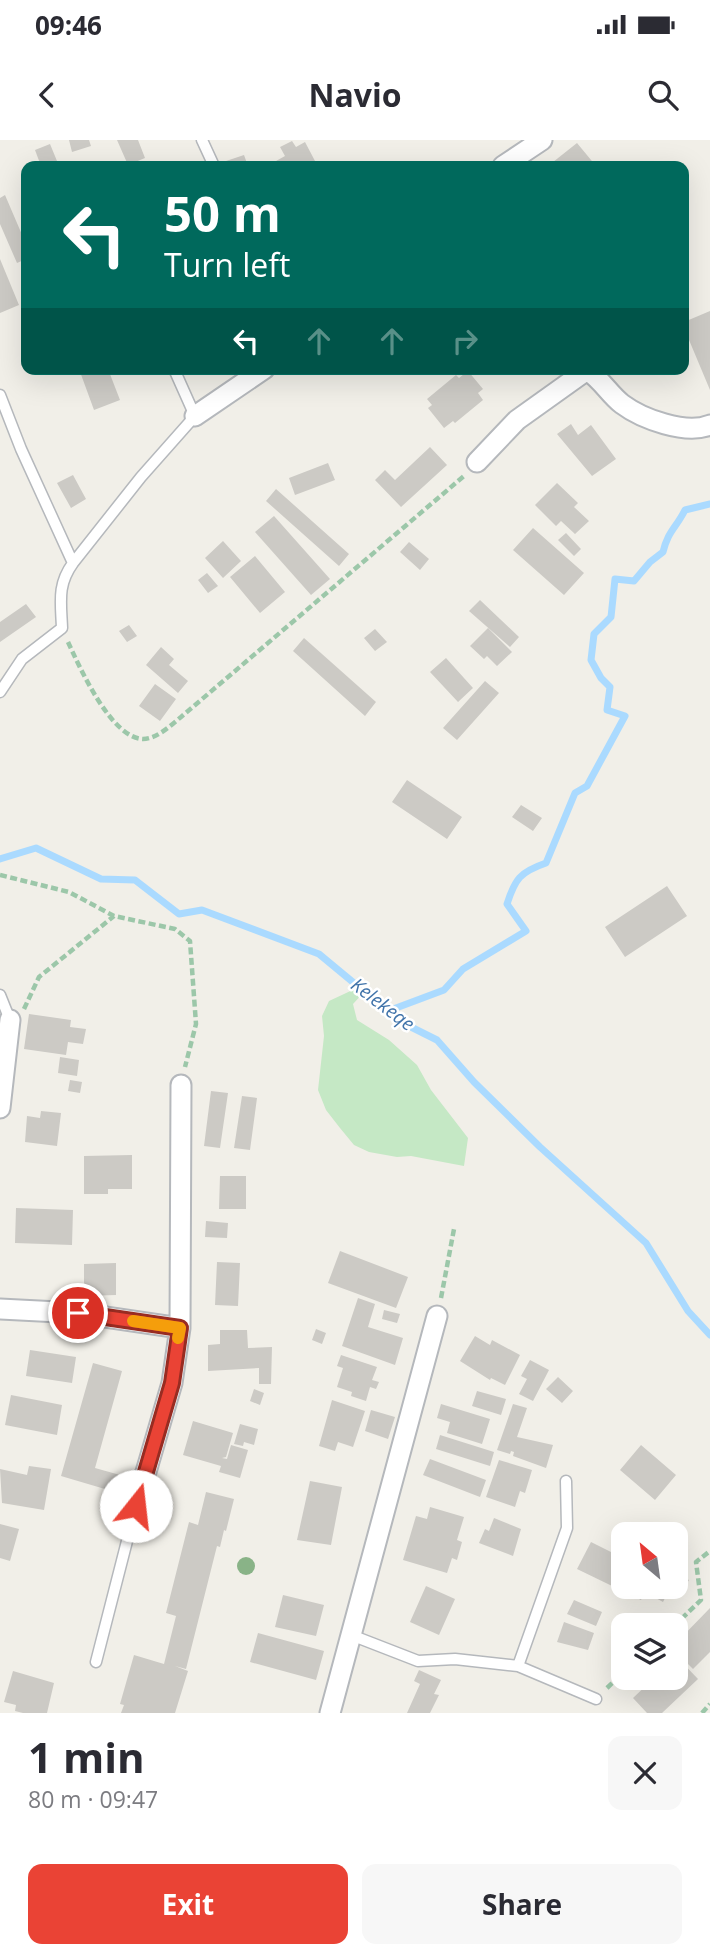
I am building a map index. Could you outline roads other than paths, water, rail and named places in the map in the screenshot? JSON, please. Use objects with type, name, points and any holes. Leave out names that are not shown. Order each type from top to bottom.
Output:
[{"type":"street","points":[[510,161],[542,140]]},
{"type":"street","points":[[195,416],[255,375]]},
{"type":"street","points":[[477,463],[517,420],[580,375]]},
{"type":"street","points":[[594,375],[622,404],[666,425],[703,428],[710,425]]},
{"type":"street","points":[[0,1108],[10,1020]]},
{"type":"street","points":[[136,1506],[172,1383],[180,1328],[181,1085]]},
{"type":"street","points":[[0,1308],[78,1313],[180,1328]]},
{"type":"street","points":[[330,1713],[437,1316]]},
{"type":"lane","points":[[202,140],[212,161]]},
{"type":"lane","points":[[0,691],[22,659],[62,628],[60,595],[64,576],[73,563],[141,477],[195,416],[177,375]]},
{"type":"lane","points":[[0,395],[73,563]]},
{"type":"lane","points":[[0,995],[10,1020]]},
{"type":"lane","points":[[518,1666],[567,1528],[566,1480]]},
{"type":"lane","points":[[96,1662],[136,1506]]},
{"type":"lane","points":[[351,1635],[418,1661],[455,1659],[518,1666],[596,1699]]},
{"type":"waterway","points":[[388,1011],[444,990],[463,969],[526,931],[507,904],[513,888],[524,873],[546,863],[575,793],[587,786],[625,716],[607,710],[610,687],[601,678],[591,660],[594,634],[611,617],[615,579],[634,581],[650,562],[663,552],[670,534],[685,510],[710,504]]},
{"type":"waterway","name":"Kelekeqe","points":[[0,859],[36,848],[101,879],[135,880],[179,914],[202,910],[319,954],[401,1022],[437,1040],[474,1082],[540,1147],[646,1243],[688,1311],[710,1335]]}]
